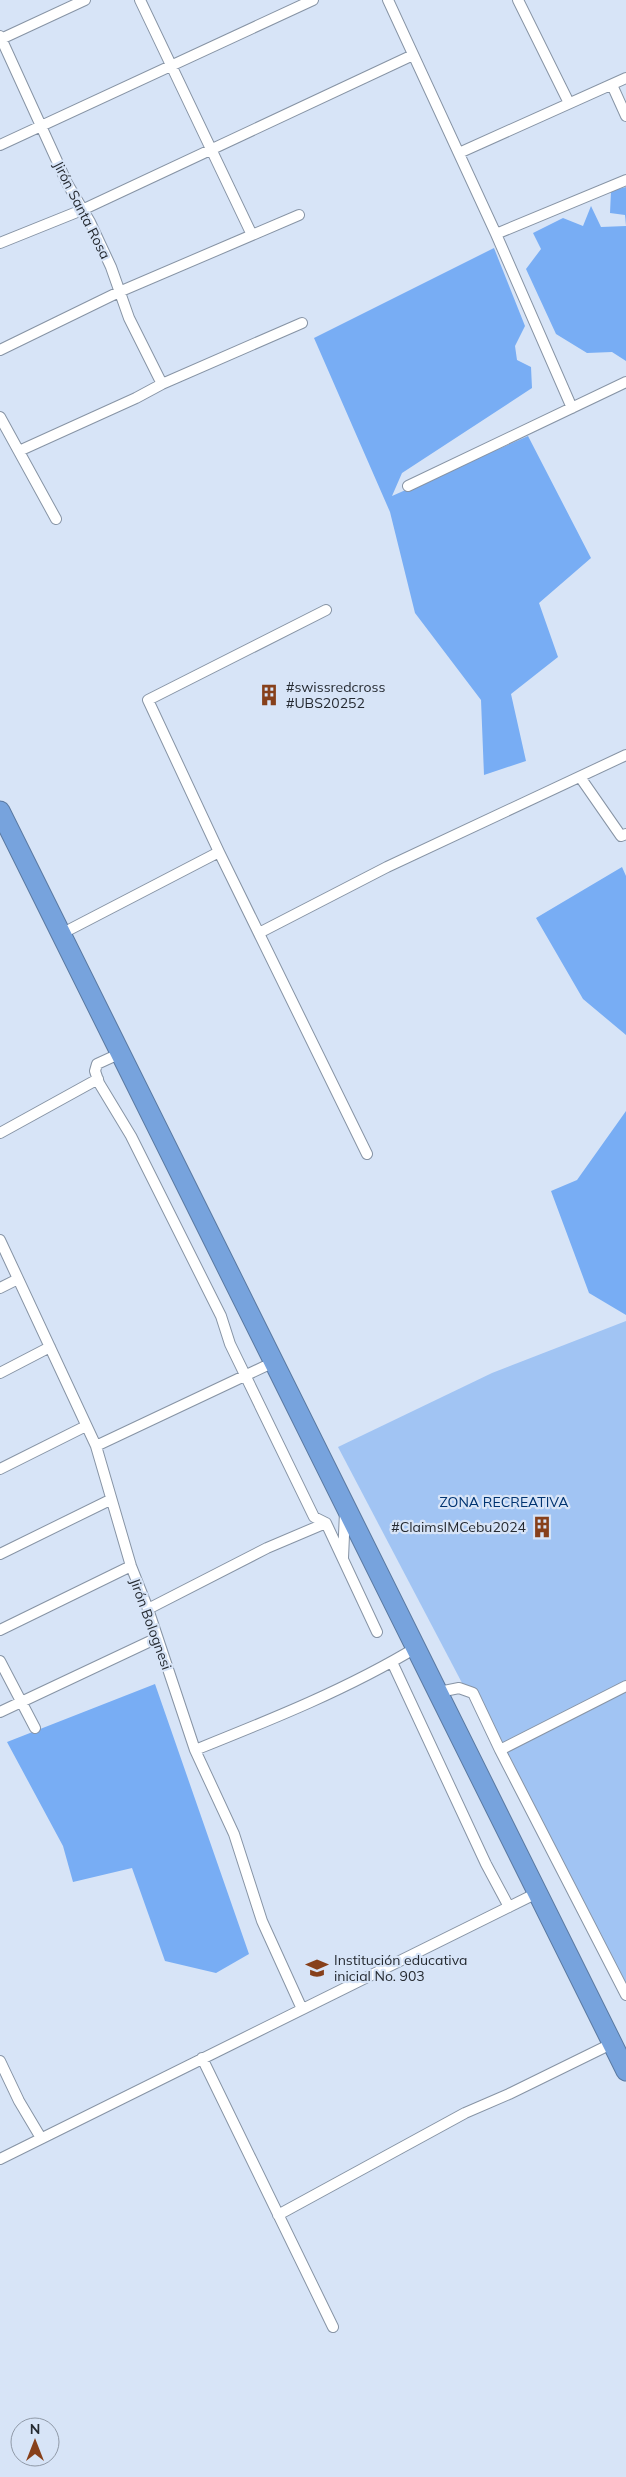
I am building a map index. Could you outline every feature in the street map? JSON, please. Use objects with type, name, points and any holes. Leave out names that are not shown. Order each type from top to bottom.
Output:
[{"type":"highway","points":[[0,811],[345,1509],[417,1647],[611,2044],[626,2071]]},
{"type":"street","points":[[1,38],[85,0]]},
{"type":"street","points":[[140,0],[252,235]]},
{"type":"street","points":[[0,144],[313,0]]},
{"type":"street","points":[[388,0],[460,153],[572,408]]},
{"type":"street","points":[[518,0],[569,103]]},
{"type":"street","name":"Jirón Santa Rosa","points":[[1,38],[41,126],[82,210],[90,222],[129,318],[162,384]]},
{"type":"street","points":[[0,243],[82,210],[413,55]]},
{"type":"street","points":[[460,153],[626,78]]},
{"type":"street","points":[[612,85],[626,116]]},
{"type":"street","points":[[496,234],[626,180]]},
{"type":"street","points":[[0,350],[120,292],[299,215]]},
{"type":"street","points":[[19,451],[136,398],[162,384],[302,323]]},
{"type":"street","points":[[408,486],[626,382]]},
{"type":"street","points":[[0,417],[56,519]]},
{"type":"street","points":[[326,610],[148,700],[219,852],[367,1154]]},
{"type":"street","points":[[259,933],[387,867],[626,755]]},
{"type":"street","points":[[580,777],[624,838]]},
{"type":"street","points":[[60,934],[219,852]]},
{"type":"street","points":[[121,1053],[97,1064],[98,1079],[131,1136],[314,1517],[326,1523],[376,1632]]},
{"type":"street","points":[[0,1133],[98,1079]]},
{"type":"street","name":"Jirón Bolognesi","points":[[0,1240],[96,1446],[110,1500],[131,1566],[148,1609],[195,1750],[234,1834],[262,1921],[302,2009]]},
{"type":"street","points":[[0,1288],[18,1278]]},
{"type":"street","points":[[0,1373],[50,1347]]},
{"type":"street","points":[[96,1446],[274,1362]]},
{"type":"street","points":[[0,1469],[86,1426]]},
{"type":"street","points":[[0,1554],[110,1500]]},
{"type":"street","points":[[343,1559],[345,1509]]},
{"type":"street","points":[[148,1609],[267,1548],[326,1523]]},
{"type":"street","points":[[0,1630],[131,1566]]},
{"type":"street","points":[[0,1712],[157,1638]]},
{"type":"street","points":[[195,1750],[275,1718],[392,1662],[417,1647]]},
{"type":"street","points":[[0,1661],[35,1728]]},
{"type":"street","points":[[392,1662],[486,1864],[509,1907]]},
{"type":"street","points":[[500,1750],[626,1686]]},
{"type":"street","points":[[439,1692],[459,1688],[473,1693],[500,1750],[626,1995]]},
{"type":"street","points":[[0,2159],[538,1893]]},
{"type":"street","points":[[278,2215],[465,2113],[509,2094],[611,2044]]},
{"type":"street","points":[[202,2058],[333,2327]]},
{"type":"street","points":[[0,2062],[41,2138]]},
{"type":"green space","name":"ZONA RECREATIVA","points":[[626,1321],[626,1995],[338,1447],[492,1373]]},
{"type":"shaded area","points":[[626,187],[626,226],[625,215],[610,213],[611,191]]},
{"type":"shaded area","points":[[591,206],[601,227],[626,226],[626,361],[612,352],[587,353],[556,334],[526,269],[541,249],[533,233],[563,218],[583,226]]},
{"type":"shaded area","points":[[494,248],[525,326],[515,346],[517,360],[531,367],[532,388],[402,473],[392,496],[528,436],[591,558],[539,603],[558,657],[511,694],[526,761],[484,775],[481,700],[415,613],[390,512],[314,338]]},
{"type":"shaded area","points":[[622,867],[626,876],[626,1035],[583,999],[536,918]]},
{"type":"shaded area","points":[[626,1111],[626,1315],[589,1293],[551,1191],[577,1180]]},
{"type":"shaded area","points":[[155,1684],[249,1954],[216,1973],[165,1961],[132,1868],[73,1882],[63,1846],[7,1742]]},
{"type":"place","name":"#swissredcross #UBS20252","points":[[269,695]]},
{"type":"place","name":"#ClaimsIMCebu2024","points":[[542,1527]]},
{"type":"place","name":"Institución educativa inicial No. 903","points":[[317,1968]]}]
